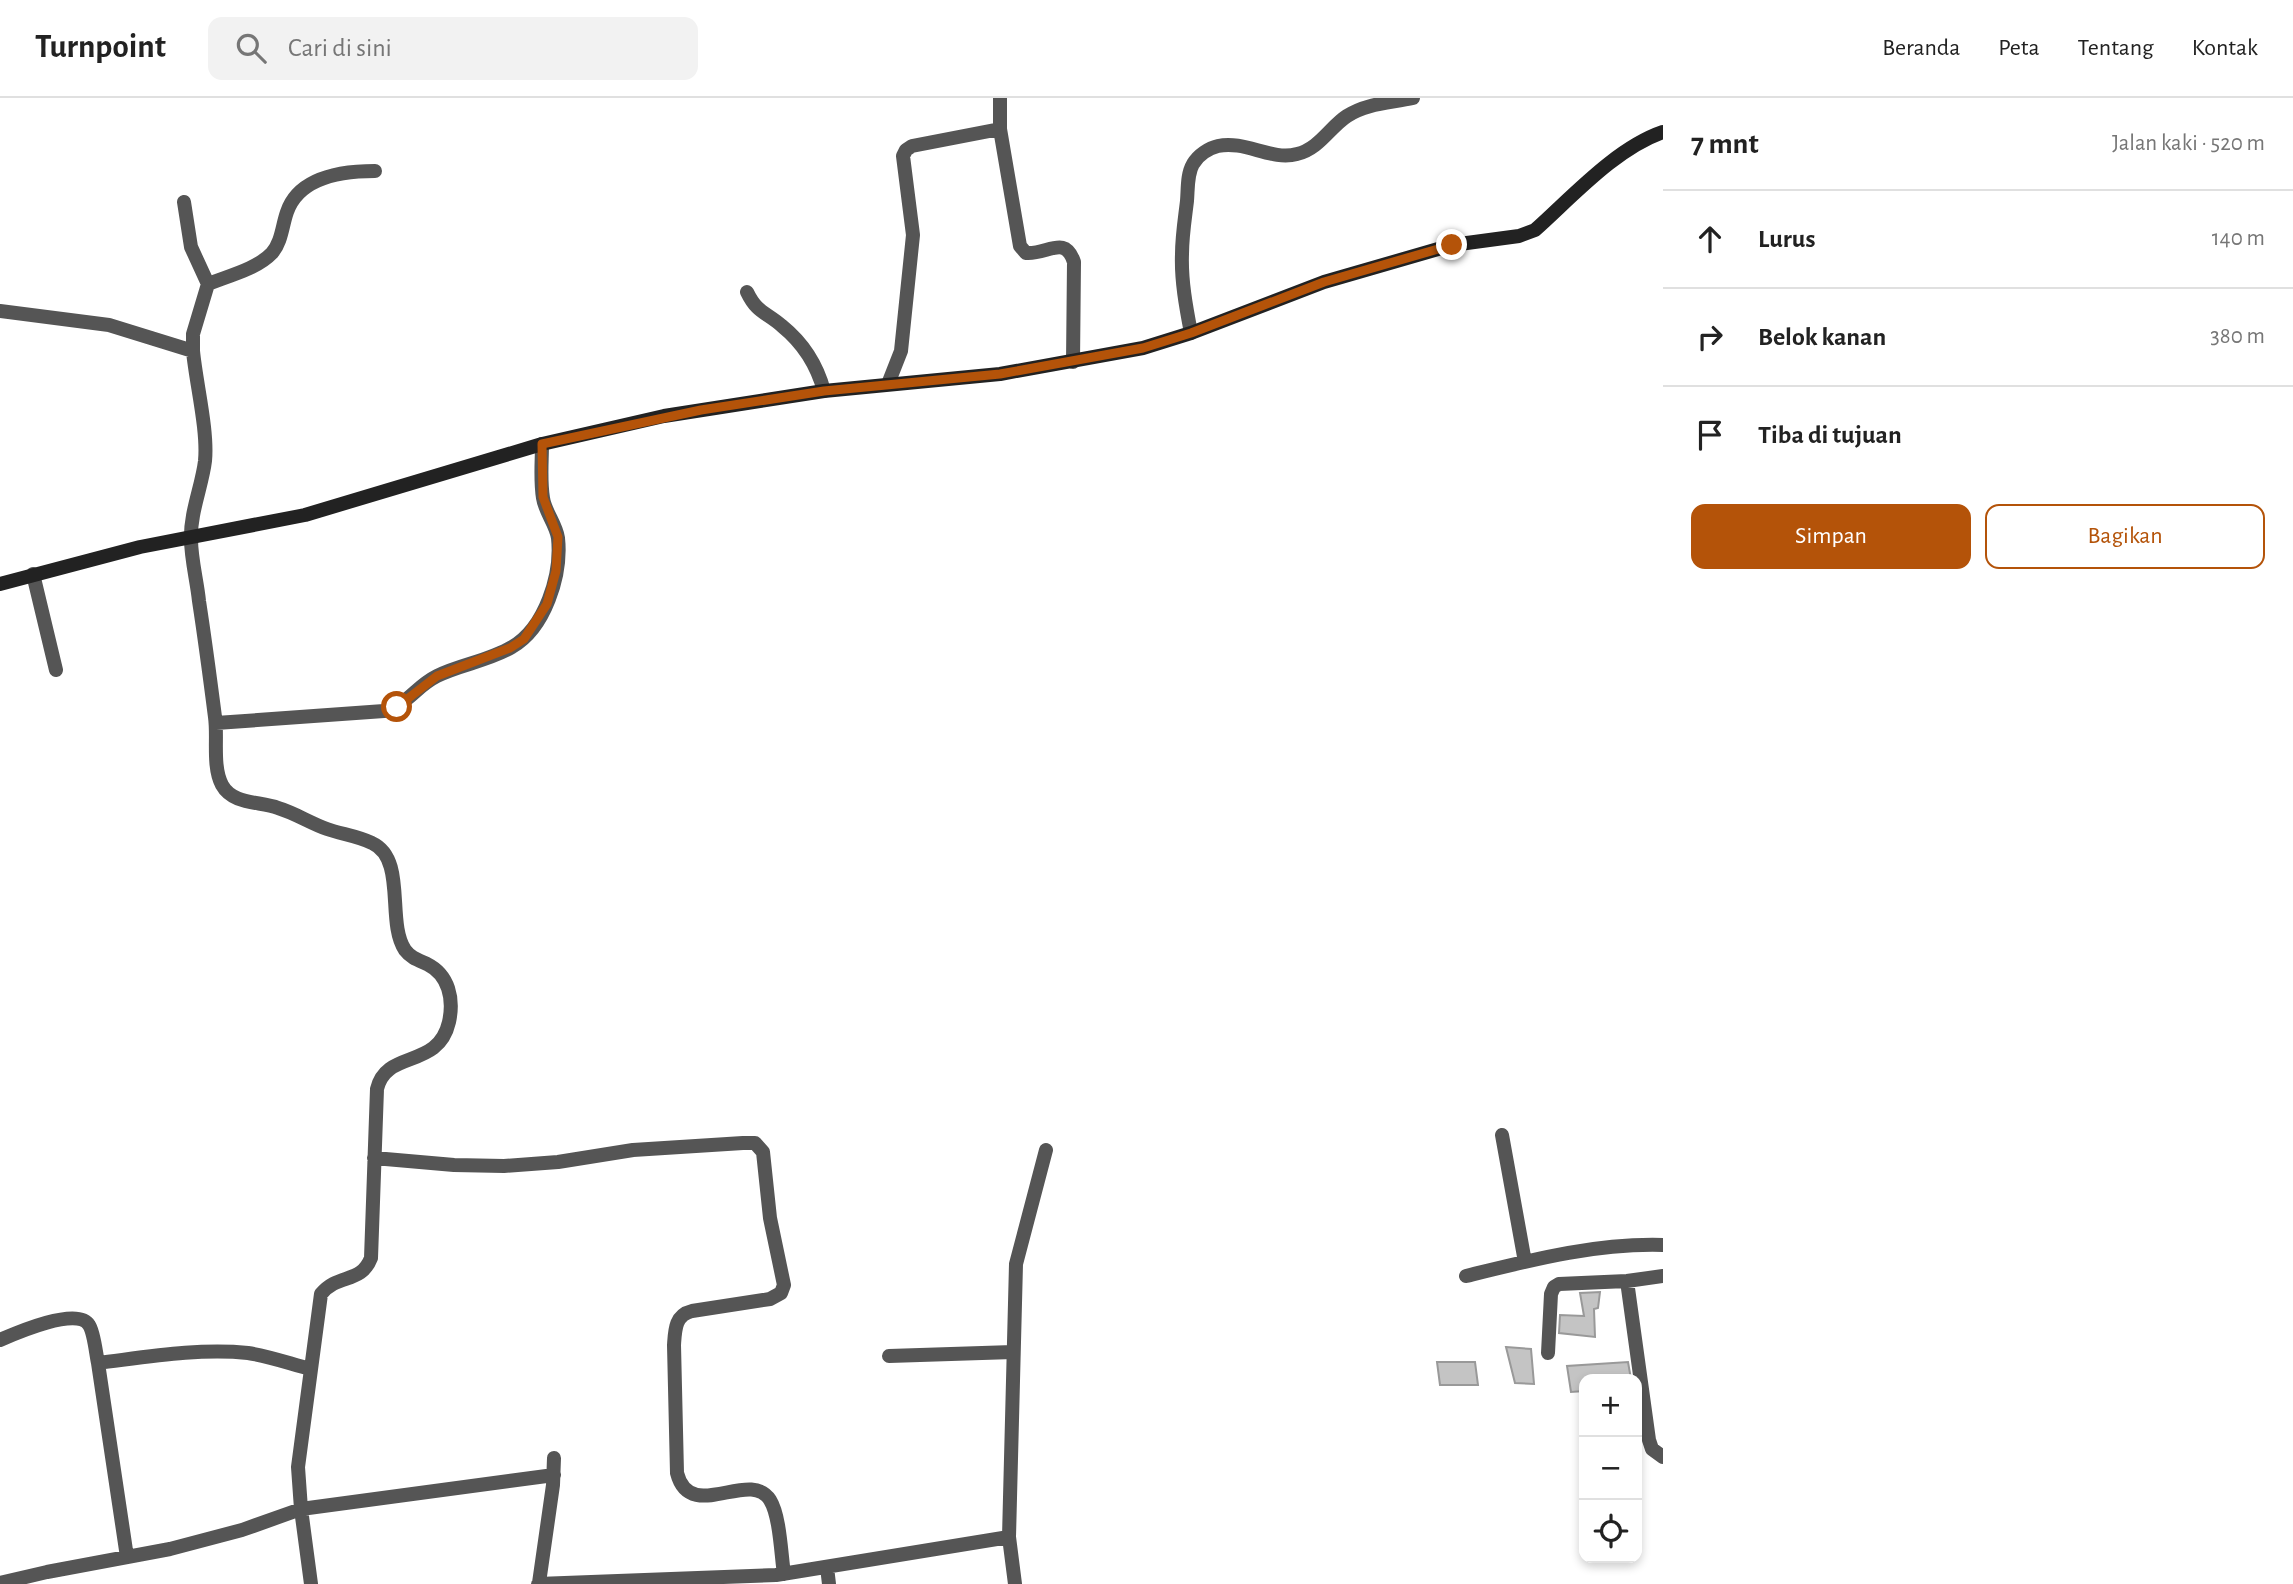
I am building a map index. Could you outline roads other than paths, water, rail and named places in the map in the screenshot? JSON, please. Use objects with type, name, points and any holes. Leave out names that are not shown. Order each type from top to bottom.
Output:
[{"type":"street","points":[[1000,98],[1000,129],[1020,246],[1026,253],[1036,254],[1066,247],[1074,262],[1073,362]]},
{"type":"street","points":[[1191,333],[1184,296],[1181,254],[1188,181],[1192,164],[1203,152],[1219,146],[1242,147],[1284,156],[1295,155],[1306,151],[1344,117],[1355,111],[1413,98]]},
{"type":"street","points":[[888,384],[901,351],[913,235],[903,156],[912,146],[1000,129]]},
{"type":"street","points":[[0,584],[140,547],[305,515],[542,444],[664,416],[824,391],[1000,374],[1143,348],[1191,333],[1324,282],[1452,245],[1519,236],[1535,230],[1619,156],[1636,143],[1663,131]]},
{"type":"street","points":[[208,284],[264,260],[274,250],[287,209],[304,187],[341,173],[375,171]]},
{"type":"street","points":[[184,202],[191,247],[208,284],[193,334],[205,461],[190,537],[216,723],[218,774],[222,786],[232,796],[278,807],[327,829],[374,843],[386,856],[394,879],[398,936],[412,957],[430,965],[441,974],[449,989],[452,1003],[449,1022],[441,1042],[433,1050],[388,1069],[379,1077],[371,1258],[367,1269],[359,1275],[328,1285],[321,1294],[300,1448],[300,1509],[311,1584]]},
{"type":"street","points":[[747,292],[752,304],[762,314],[782,326],[807,353],[819,372],[824,391]]},
{"type":"street","points":[[0,312],[109,325],[193,351]]},
{"type":"street","points":[[216,723],[384,711],[410,699],[437,676],[510,648],[524,639],[547,604],[556,571],[558,537],[543,497],[542,444]]},
{"type":"street","points":[[33,574],[57,670]]},
{"type":"street","points":[[1502,1135],[1525,1262]]},
{"type":"street","points":[[374,1158],[504,1166],[664,1147],[755,1143],[759,1146],[763,1152],[770,1218],[785,1285],[781,1293],[770,1299],[685,1312],[676,1324],[674,1345],[677,1473],[685,1492],[696,1496],[751,1490],[762,1492],[769,1498],[776,1521],[784,1574]]},
{"type":"street","points":[[1015,1584],[1009,1537],[1016,1264],[1046,1150]]},
{"type":"street","points":[[1466,1276],[1525,1262],[1631,1244],[1663,1245]]},
{"type":"street","points":[[1549,1353],[1551,1294],[1554,1287],[1566,1282],[1627,1281],[1663,1276]]},
{"type":"street","points":[[1627,1281],[1648,1440],[1652,1449],[1663,1457]]},
{"type":"street","points":[[0,1340],[40,1325],[71,1318],[82,1319],[89,1325],[98,1363],[127,1557]]},
{"type":"street","points":[[98,1363],[209,1352],[250,1353],[311,1369]]},
{"type":"street","points":[[889,1356],[1013,1352]]},
{"type":"street","points":[[554,1458],[539,1583],[701,1580],[784,1574],[1009,1537]]},
{"type":"street","points":[[0,1583],[170,1549],[242,1530],[300,1509],[554,1475]]},
{"type":"street","points":[[827,1567],[829,1584]]}]
